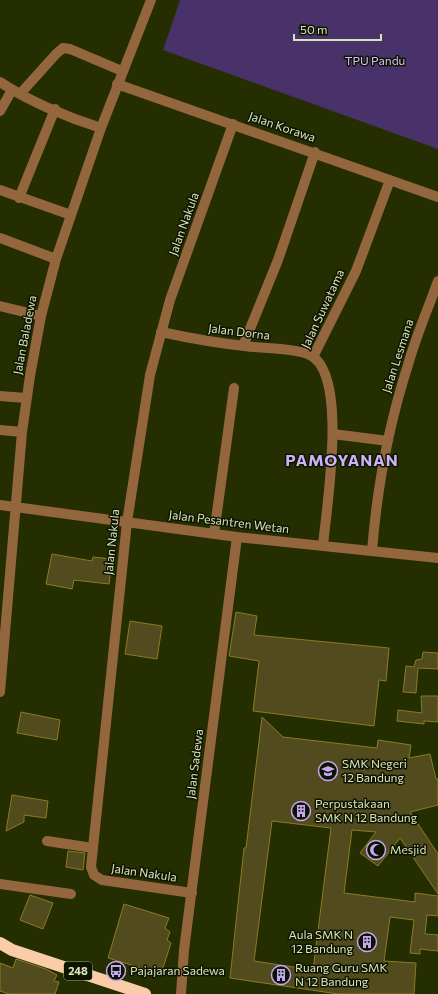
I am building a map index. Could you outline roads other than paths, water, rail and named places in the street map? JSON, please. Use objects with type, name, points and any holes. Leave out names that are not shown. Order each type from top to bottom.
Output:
[{"type":"highway","name":"248","points":[[0,943],[6,950],[145,994]]},
{"type":"street","name":"Jalan Baladewa","points":[[0,692],[2,641],[16,509],[22,432],[26,398],[41,316],[56,259],[101,128],[122,71],[152,0]]},
{"type":"street","points":[[0,112],[16,92],[63,48],[70,49],[122,71]]},
{"type":"street","points":[[0,82],[16,92],[55,110],[101,128]]},
{"type":"street","name":"Jalan Korawa","points":[[117,84],[315,152],[438,197]]},
{"type":"street","points":[[19,198],[55,110]]},
{"type":"street","name":"Jalan Nakula","points":[[192,893],[97,878],[91,867],[127,522],[150,374],[170,300],[233,124]]},
{"type":"street","points":[[244,346],[278,260],[315,152]]},
{"type":"street","name":"Jalan Suwatama","points":[[323,546],[333,434],[333,414],[329,390],[321,364],[313,357],[356,271],[390,180]]},
{"type":"street","points":[[0,190],[19,198],[71,215]]},
{"type":"street","points":[[0,238],[56,259]]},
{"type":"street","name":"Jalan Lesmana","points":[[372,551],[373,530],[388,441],[408,364],[438,281]]},
{"type":"street","points":[[0,306],[41,316]]},
{"type":"street","name":"Jalan Dorna","points":[[161,332],[205,341],[300,352],[313,357]]},
{"type":"street","points":[[214,534],[234,388]]},
{"type":"street","points":[[0,396],[26,398]]},
{"type":"street","points":[[0,430],[22,432]]},
{"type":"street","points":[[333,434],[388,441]]},
{"type":"street","name":"Jalan Pesantren Wetan","points":[[0,505],[16,509],[237,537],[438,558]]},
{"type":"street","name":"Jalan Sadewa","points":[[182,994],[184,950],[237,537]]},
{"type":"street","points":[[47,841],[93,848]]},
{"type":"street","points":[[0,884],[71,894]]},
{"type":"place","name":"SMK Negeri 12 Bandung","points":[[328,771]]},
{"type":"place","name":"Perpustakaan SMK N 12 Bandung","points":[[301,811]]},
{"type":"place","name":"Mesjid","points":[[376,850]]},
{"type":"place","name":"Aula SMK N 12 Bandung","points":[[367,942]]},
{"type":"place","name":"Pajajaran Sadewa","points":[[116,971]]},
{"type":"place","name":"Ruang Guru SMK N 12 Bandung","points":[[281,975]]},
{"type":"district","name":"PAMOYANAN","points":[[342,460]]},
{"type":"park label","name":"TPU Pandu","points":[[375,61]]}]
